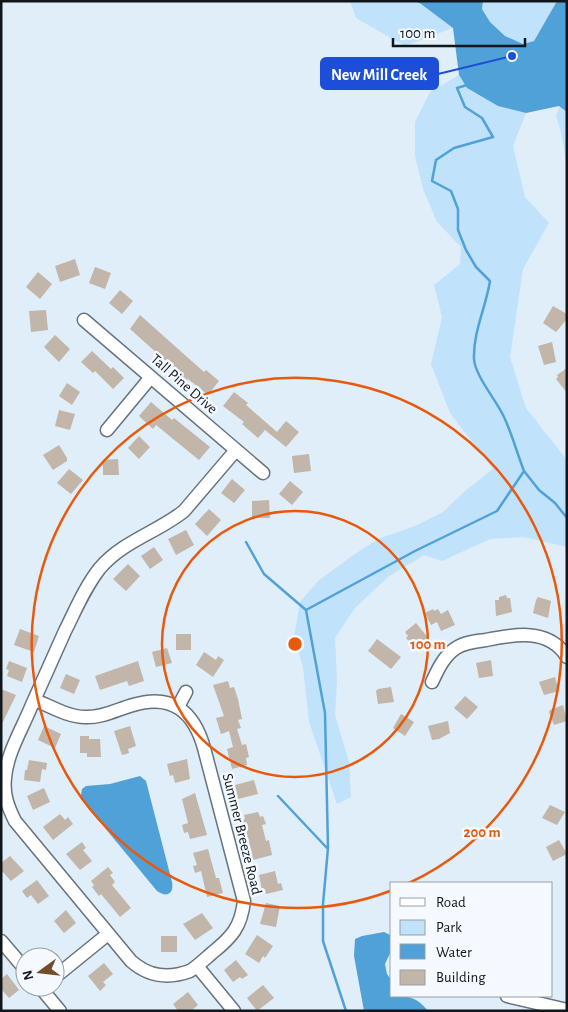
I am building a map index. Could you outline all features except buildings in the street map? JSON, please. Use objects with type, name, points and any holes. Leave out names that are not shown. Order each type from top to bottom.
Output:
[{"type":"street","name":"Tall Pine Drive","points":[[84,320],[263,473]]},
{"type":"street","points":[[107,430],[151,378]]},
{"type":"street","name":"Summer Breeze Road","points":[[178,707],[191,718],[201,736],[244,900],[243,912],[232,935],[190,971],[172,976],[160,976],[139,968],[131,961],[15,821],[3,794],[5,777],[9,758],[78,604],[89,584],[101,568],[125,546],[176,518],[184,511],[236,450]]},
{"type":"street","points":[[432,682],[442,663],[458,647],[468,643],[506,636],[529,634],[544,638],[556,645],[567,658]]},
{"type":"street","points":[[35,700],[66,713],[84,718],[101,715],[141,702],[162,701],[178,707],[186,692]]},
{"type":"street","points":[[65,969],[108,934]]},
{"type":"street","points":[[1,941],[15,957]]},
{"type":"street","points":[[197,966],[234,1011]]},
{"type":"street","points":[[49,997],[60,1011]]},
{"type":"street","points":[[511,997],[567,1010]]},
{"type":"green space","points":[[350,1],[415,1],[453,28],[405,46],[356,18]]},
{"type":"green space","points":[[483,1],[557,1],[534,41],[523,44],[505,36],[490,22],[482,9]]},
{"type":"green space","points":[[459,75],[467,88],[498,106],[526,113],[513,146],[525,197],[549,223],[523,269],[510,357],[526,408],[567,460],[567,547],[524,537],[490,539],[442,561],[424,555],[388,577],[355,608],[335,638],[337,681],[335,715],[349,762],[351,797],[337,804],[309,722],[303,667],[294,637],[300,602],[318,581],[352,556],[378,539],[415,526],[443,512],[465,491],[493,469],[450,413],[431,364],[442,317],[434,285],[460,264],[461,247],[437,222],[423,189],[415,156],[415,122],[430,92]]},
{"type":"green space","points":[[560,106],[567,112],[567,166],[556,116]]},
{"type":"water","points":[[415,1],[483,1],[482,9],[490,22],[505,36],[523,44],[534,41],[557,1],[567,1],[567,112],[559,106],[526,113],[498,106],[467,88],[459,75],[453,28]]},
{"type":"water","points":[[140,776],[146,781],[172,882],[172,889],[169,894],[157,891],[86,805],[81,795],[82,789],[86,786],[110,784]]},
{"type":"water","points":[[384,932],[390,935],[390,953],[385,964],[390,978],[390,997],[412,998],[428,1011],[364,1011],[354,956],[355,939]]},
{"type":"waterway","points":[[306,610],[415,551],[497,511],[524,471],[504,417],[475,366],[474,349],[490,281],[476,267],[466,250],[458,230],[458,209],[451,191],[432,181],[436,160],[454,148],[493,137],[482,118],[465,107],[457,88],[467,85]]},
{"type":"waterway","points":[[524,471],[539,490],[555,503],[567,518]]},
{"type":"waterway","points":[[246,542],[264,574],[306,610],[325,713],[328,848],[323,904],[323,941],[346,1011]]},
{"type":"waterway","points":[[278,796],[327,848]]},
{"type":"place","name":"New Mill Creek","points":[[512,56]]}]
